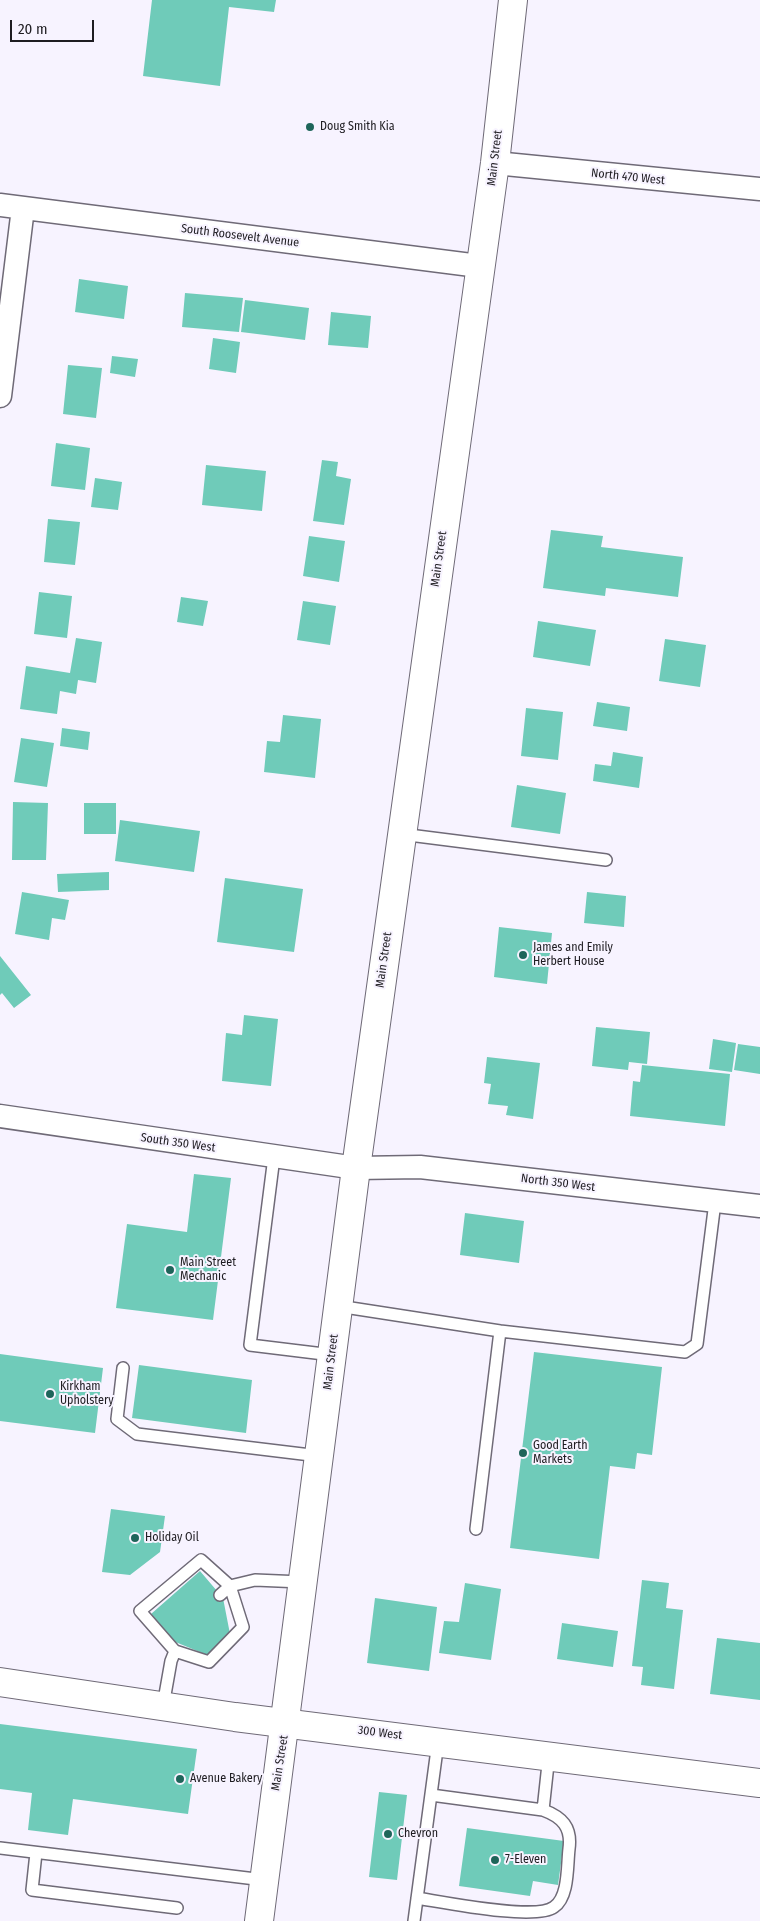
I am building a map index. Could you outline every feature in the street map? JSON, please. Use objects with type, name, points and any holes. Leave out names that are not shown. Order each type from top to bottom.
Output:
[{"type":"main road","name":"Main Street","points":[[259,1921],[278,1768],[286,1724],[302,1582],[356,1168],[479,266],[495,163],[513,0]]},
{"type":"main road","name":"300 West","points":[[0,1682],[286,1724],[438,1741],[760,1783]]},
{"type":"street","name":"North 470 West","points":[[495,163],[760,190]]},
{"type":"street","name":"South Roosevelt Avenue","points":[[0,205],[479,266]]},
{"type":"street","points":[[0,396],[23,208]]},
{"type":"street","name":"South 350 West","points":[[0,1116],[356,1168]]},
{"type":"street","name":"North 350 West","points":[[356,1168],[420,1167],[760,1206]]},
{"type":"lane","points":[[402,834],[606,860]]},
{"type":"lane","points":[[274,1157],[250,1345],[332,1355]]},
{"type":"lane","points":[[338,1306],[500,1331],[685,1352],[697,1344],[715,1202]]},
{"type":"lane","points":[[476,1528],[500,1331]]},
{"type":"lane","points":[[123,1368],[117,1419],[137,1434],[319,1456]]},
{"type":"lane","points":[[201,1560],[230,1586],[243,1627],[209,1662],[175,1651],[168,1640],[140,1611],[201,1560]]},
{"type":"lane","points":[[220,1594],[230,1586],[255,1580],[302,1582]]},
{"type":"lane","points":[[163,1706],[171,1661],[175,1651]]},
{"type":"lane","points":[[414,1921],[438,1741]]},
{"type":"lane","points":[[543,1810],[549,1755]]},
{"type":"lane","points":[[418,1898],[517,1912],[537,1913],[554,1908],[563,1895],[570,1844],[567,1824],[558,1816],[543,1810],[431,1795]]},
{"type":"lane","points":[[0,1848],[264,1880]]},
{"type":"lane","points":[[36,1853],[32,1890],[177,1908]]},
{"type":"building","points":[[152,0],[276,0],[274,12],[229,7],[220,86],[143,76]]},
{"type":"building","points":[[79,279],[128,286],[124,319],[75,312]]},
{"type":"building","points":[[185,293],[243,298],[239,332],[182,327]]},
{"type":"building","points":[[245,300],[309,308],[305,340],[241,332]]},
{"type":"building","points":[[331,312],[371,316],[368,348],[328,345]]},
{"type":"building","points":[[213,338],[240,342],[236,373],[209,369]]},
{"type":"building","points":[[112,356],[138,359],[135,377],[110,373]]},
{"type":"building","points":[[68,365],[102,368],[96,418],[63,414]]},
{"type":"building","points":[[56,443],[90,448],[85,490],[51,486]]},
{"type":"building","points":[[322,460],[338,462],[336,476],[351,479],[344,525],[313,521]]},
{"type":"building","points":[[206,465],[266,471],[262,511],[202,505]]},
{"type":"building","points":[[95,478],[122,482],[118,510],[91,507]]},
{"type":"building","points":[[48,519],[80,522],[75,565],[44,562]]},
{"type":"building","points":[[551,530],[603,536],[601,547],[683,557],[678,597],[606,588],[605,596],[543,588]]},
{"type":"building","points":[[309,536],[345,541],[339,582],[303,576]]},
{"type":"building","points":[[39,592],[72,596],[67,638],[34,634]]},
{"type":"building","points":[[181,597],[208,601],[203,626],[177,622]]},
{"type":"building","points":[[303,601],[336,606],[330,645],[297,640]]},
{"type":"building","points":[[538,621],[596,630],[590,666],[533,657]]},
{"type":"building","points":[[76,638],[102,642],[96,683],[78,680],[76,694],[60,691],[57,714],[20,709],[26,666],[70,673]]},
{"type":"building","points":[[665,639],[706,645],[700,687],[659,681]]},
{"type":"building","points":[[597,702],[630,707],[627,731],[593,726]]},
{"type":"building","points":[[526,708],[563,712],[558,760],[521,756]]},
{"type":"building","points":[[283,715],[321,719],[315,778],[264,772],[267,741],[280,742]]},
{"type":"building","points":[[62,728],[90,732],[88,750],[60,746]]},
{"type":"building","points":[[21,738],[54,743],[47,787],[14,782]]},
{"type":"building","points":[[613,752],[643,757],[639,788],[593,781],[595,764],[611,766]]},
{"type":"building","points":[[517,785],[566,793],[560,834],[511,827]]},
{"type":"building","points":[[13,802],[48,803],[46,860],[12,860]]},
{"type":"building","points":[[84,803],[116,803],[116,834],[84,834]]},
{"type":"building","points":[[120,820],[200,831],[194,872],[115,861]]},
{"type":"building","points":[[109,872],[109,890],[58,892],[57,874]]},
{"type":"building","points":[[225,878],[303,889],[294,952],[217,942]]},
{"type":"building","points":[[22,892],[69,900],[65,920],[52,918],[49,940],[15,934]]},
{"type":"building","points":[[587,892],[626,896],[624,927],[584,923]]},
{"type":"building","name":"James and Emily Herbert House","points":[[499,927],[552,933],[547,984],[494,977]]},
{"type":"building","points":[[0,956],[31,995],[14,1008],[2,993],[0,995]]},
{"type":"building","points":[[244,1015],[278,1019],[271,1086],[222,1081],[226,1033],[242,1035]]},
{"type":"building","points":[[596,1027],[650,1032],[647,1064],[629,1062],[628,1070],[592,1066]]},
{"type":"building","points":[[713,1039],[736,1043],[732,1072],[709,1069]]},
{"type":"building","points":[[738,1044],[760,1047],[760,1074],[734,1070]]},
{"type":"building","points":[[487,1057],[540,1063],[533,1119],[506,1115],[508,1106],[488,1104],[491,1084],[484,1083]]},
{"type":"building","points":[[642,1065],[730,1074],[725,1126],[630,1116],[633,1081],[640,1082]]},
{"type":"building","name":"Main Street Mechanic","points":[[194,1174],[231,1178],[213,1320],[116,1308],[127,1224],[187,1232]]},
{"type":"building","points":[[465,1213],[524,1221],[519,1263],[460,1255]]},
{"type":"building","points":[[534,1352],[662,1367],[652,1455],[637,1453],[635,1469],[610,1466],[599,1559],[510,1548]]},
{"type":"building","name":"Kirkham Upholstery","points":[[0,1354],[103,1368],[95,1433],[0,1421]]},
{"type":"building","points":[[139,1365],[252,1380],[246,1433],[132,1418]]},
{"type":"building","points":[[111,1509],[165,1516],[160,1552],[130,1575],[102,1572]]},
{"type":"building","points":[[200,1571],[223,1598],[230,1634],[207,1655],[173,1641],[151,1614]]},
{"type":"building","points":[[642,1580],[669,1583],[666,1608],[683,1610],[674,1689],[641,1685],[643,1667],[632,1666]]},
{"type":"building","points":[[465,1583],[501,1589],[491,1660],[439,1653],[444,1621],[459,1622]]},
{"type":"building","points":[[375,1598],[437,1607],[429,1671],[367,1663]]},
{"type":"building","points":[[562,1623],[618,1631],[613,1667],[557,1659]]},
{"type":"building","points":[[717,1638],[760,1643],[760,1700],[710,1694]]},
{"type":"building","points":[[0,1724],[197,1749],[188,1814],[73,1799],[68,1835],[28,1830],[32,1793],[0,1789]]},
{"type":"building","points":[[379,1792],[407,1795],[397,1880],[369,1877]]},
{"type":"building","points":[[467,1828],[564,1841],[558,1885],[533,1881],[530,1896],[459,1886]]},
{"type":"place","name":"Doug Smith Kia","points":[[310,127]]},
{"type":"place","name":"James and Emily Herbert House","points":[[523,955]]},
{"type":"place","name":"Main Street Mechanic","points":[[170,1270]]},
{"type":"place","name":"Kirkham Upholstery","points":[[50,1394]]},
{"type":"place","name":"Good Earth Markets","points":[[523,1453]]},
{"type":"place","name":"Holiday Oil","points":[[135,1538]]},
{"type":"place","name":"Avenue Bakery","points":[[180,1779]]},
{"type":"place","name":"Chevron","points":[[388,1834]]},
{"type":"place","name":"7-Eleven","points":[[495,1860]]}]
